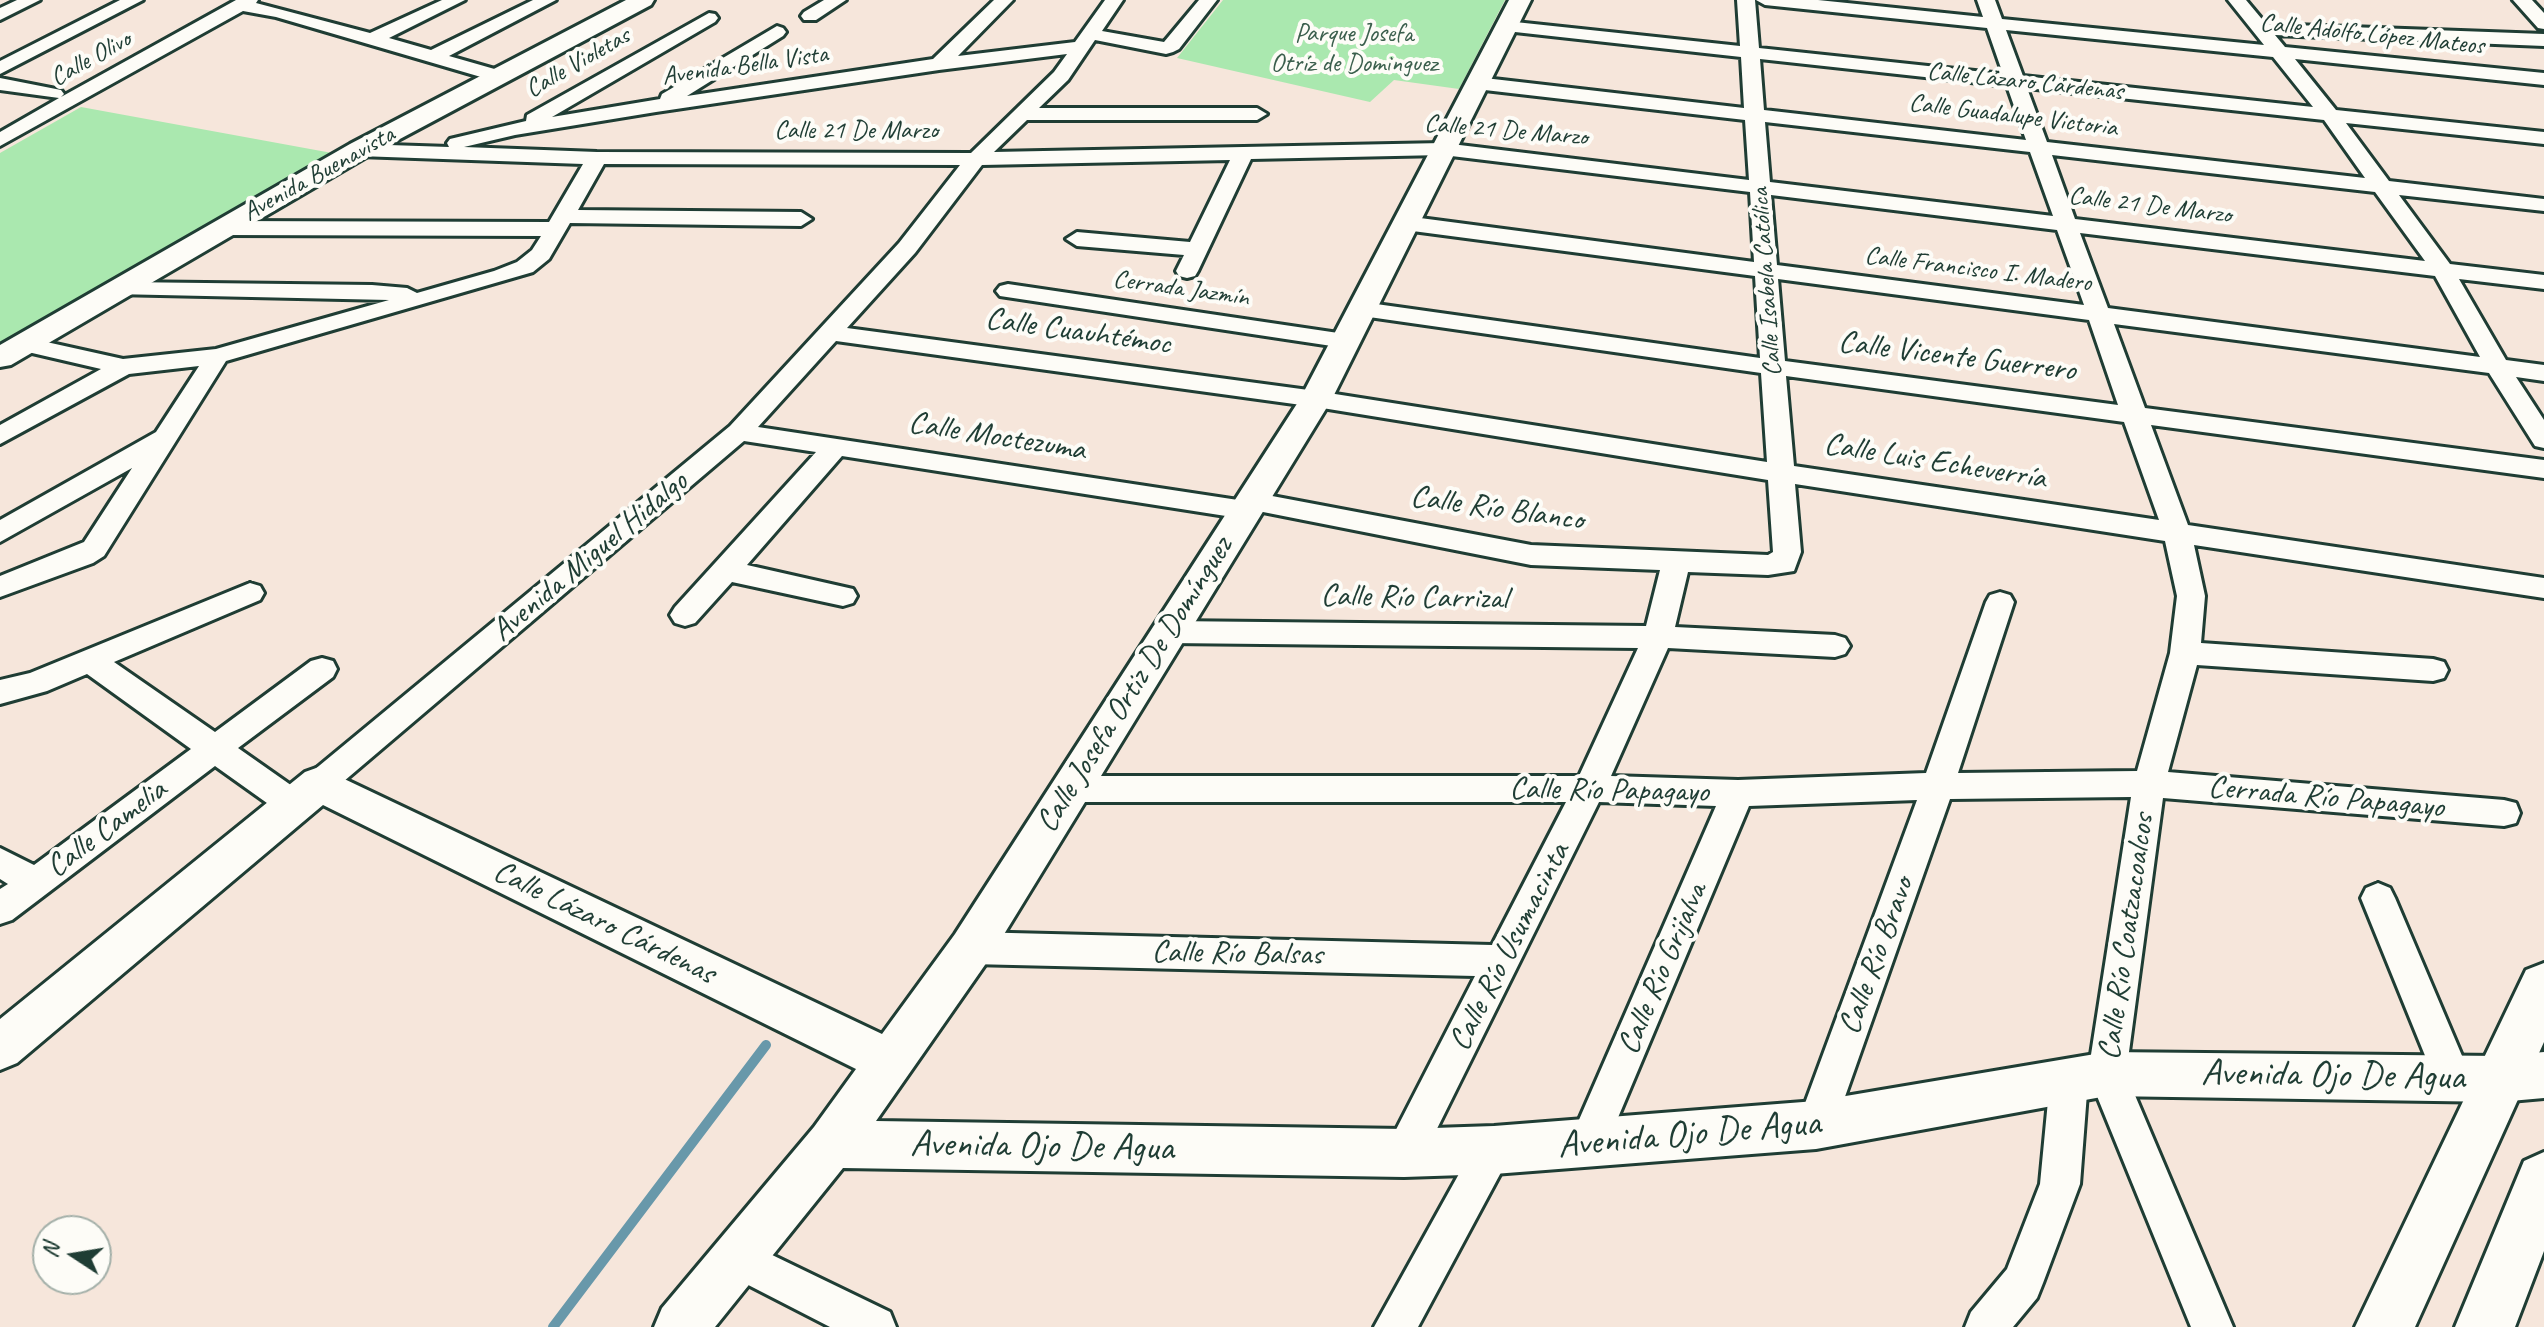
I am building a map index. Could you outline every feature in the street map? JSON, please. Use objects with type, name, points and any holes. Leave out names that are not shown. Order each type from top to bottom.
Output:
[{"type":"main road","points":[[2385,1327],[2498,1077],[2544,986]]},
{"type":"main road","points":[[2485,1327],[2529,1251],[2544,1180]]},
{"type":"street","points":[[0,15],[31,0]]},
{"type":"street","points":[[0,68],[134,0]]},
{"type":"street","points":[[372,39],[456,0]]},
{"type":"street","points":[[434,56],[547,0]]},
{"type":"street","name":"Avenida Buenavista","points":[[12,351],[359,150],[643,0]]},
{"type":"street","points":[[810,16],[837,0]]},
{"type":"street","points":[[939,64],[1004,0]]},
{"type":"street","name":"Avenida Miguel Hidalgo","points":[[0,1048],[739,432],[907,248],[976,159],[1061,76],[1114,0]]},
{"type":"street","name":"Avenida Bella Vista","points":[[420,152],[515,129],[1085,40],[1166,48],[1172,45],[1208,0]]},
{"type":"street","name":"Calle Isabela Católica","points":[[1746,0],[1787,552],[1784,564]]},
{"type":"street","name":"Calle Adolfo López Mateos","points":[[1765,0],[2544,79]]},
{"type":"street","name":"Calle Río Coatzacoalcos","points":[[1986,0],[2177,533],[2191,596],[2185,653],[2149,784],[2088,1077],[2212,1327]]},
{"type":"street","points":[[2237,0],[2330,115],[2443,270],[2497,366],[2544,440]]},
{"type":"street","points":[[2522,0],[2544,24]]},
{"type":"street","points":[[245,2],[498,76]]},
{"type":"street","name":"Calle Olivo","points":[[0,140],[245,2]]},
{"type":"street","name":"Calle Lázaro Cárdenas","points":[[1513,13],[1750,53],[2544,138]]},
{"type":"street","name":"Calle Josefa Ortiz De Domínguez","points":[[681,1327],[831,1144],[971,948],[1316,399],[1513,13]]},
{"type":"street","name":"Calle Violetas","points":[[515,129],[709,18]]},
{"type":"street","name":"Calle Adolfo López Mateos","points":[[2263,29],[2544,40]]},
{"type":"street","points":[[656,106],[777,32]]},
{"type":"street","name":"Calle Guadalupe Victoria","points":[[1476,83],[2544,205]]},
{"type":"street","points":[[0,84],[54,94]]},
{"type":"street","points":[[1022,114],[1257,114]]},
{"type":"street","name":"Calle 21 De Marzo","points":[[359,150],[597,158],[976,159],[1443,149],[2544,282]]},
{"type":"street","points":[[1187,271],[1243,155]]},
{"type":"street","points":[[12,351],[123,367],[217,356],[502,276],[525,267],[541,254],[597,158]]},
{"type":"street","points":[[225,228],[801,219]]},
{"type":"street","name":"Calle Francisco I. Madero","points":[[1405,223],[2544,373]]},
{"type":"street","points":[[1077,239],[1198,249]]},
{"type":"street","points":[[122,289],[372,292],[424,297]]},
{"type":"street","name":"Cerrada Jazmín","points":[[1008,291],[1354,325]]},
{"type":"street","name":"Calle Vicente Guerrero","points":[[1354,325],[1772,367],[2544,469]]},
{"type":"street","name":"Calle Cuauhtémoc","points":[[831,333],[1316,399]]},
{"type":"street","points":[[0,587],[94,549],[217,356]]},
{"type":"street","points":[[0,436],[123,367]]},
{"type":"street","name":"Calle Luis Echeverría","points":[[1316,399],[1780,473],[2544,588]]},
{"type":"street","name":"Calle Moctezuma","points":[[739,432],[1248,505]]},
{"type":"street","points":[[0,532],[165,438]]},
{"type":"street","points":[[685,615],[836,447]]},
{"type":"street","name":"Calle Río Blanco","points":[[1248,505],[1531,555],[1784,564]]},
{"type":"street","name":"Calle Río Usumacinta","points":[[1404,1153],[1589,789],[1658,637],[1677,560]]},
{"type":"street","points":[[725,570],[843,596]]},
{"type":"street","points":[[0,692],[36,683],[250,593]]},
{"type":"street","name":"Calle Río Bravo","points":[[1816,1125],[1938,786],[2000,602]]},
{"type":"street","name":"Calle Río Carrizal","points":[[1169,632],[1658,637],[1835,646]]},
{"type":"street","points":[[2185,653],[2433,670]]},
{"type":"street","points":[[89,660],[214,750],[306,794]]},
{"type":"street","name":"Calle Camelia","points":[[0,909],[322,669]]},
{"type":"street","name":"Calle Río Papagayo","points":[[1069,789],[1589,789],[1738,793],[1938,786],[2149,784]]},
{"type":"street","name":"Cerrada Río Papagayo","points":[[2149,784],[2504,813]]},
{"type":"street","name":"Calle Río Grijalva","points":[[1587,1145],[1738,793]]},
{"type":"street","name":"Calle Lázaro Cárdenas","points":[[306,794],[890,1062]]},
{"type":"street","points":[[0,862],[35,883]]},
{"type":"street","points":[[2378,898],[2498,1077]]},
{"type":"street","name":"Calle Río Balsas","points":[[971,948],[1504,961]]},
{"type":"street","points":[[1986,1327],[2022,1283],[2060,1184],[2088,1077]]},
{"type":"street","name":"Avenida Ojo De Agua","points":[[831,1144],[1404,1153],[1494,1150],[1816,1125],[2088,1077],[2498,1077]]},
{"type":"street","points":[[1395,1327],[1494,1150]]},
{"type":"street","points":[[737,1258],[875,1327]]},
{"type":"green space","name":"Parque Josefa Otríz de Dominguez","points":[[1223,0],[1505,0],[1459,89],[1394,80],[1370,102],[1177,58]]},
{"type":"green space","points":[[81,107],[332,153],[143,268],[0,349],[0,153]]},
{"type":"waterway","points":[[553,1327],[766,1045]]}]
